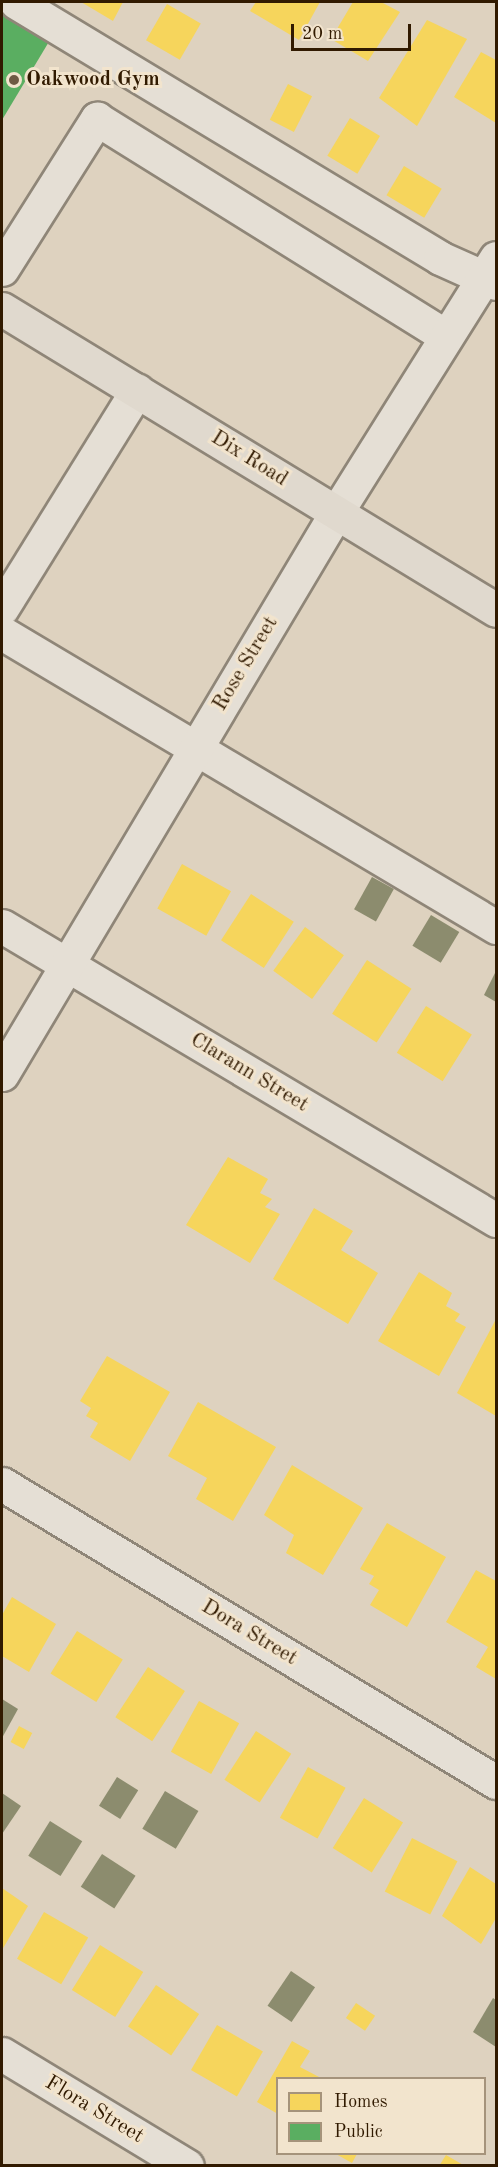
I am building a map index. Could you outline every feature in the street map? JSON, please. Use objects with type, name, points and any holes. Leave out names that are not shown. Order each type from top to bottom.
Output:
[{"type":"main road","name":"Dix Road","points":[[2,309],[496,610]]},
{"type":"street","points":[[16,2],[440,258],[492,273]]},
{"type":"street","points":[[2,269],[96,119],[446,336]]},
{"type":"street","name":"Rose Street","points":[[2,1074],[336,513],[446,336],[492,273]]},
{"type":"street","points":[[2,608],[137,390]]},
{"type":"street","points":[[2,633],[496,927]]},
{"type":"street","name":"Clarann Street","points":[[2,926],[67,967],[496,1220]]},
{"type":"street","name":"Dora Street","points":[[2,1484],[496,1782]]},
{"type":"street","name":"Flora Street","points":[[2,2054],[187,2166]]},
{"type":"building: Homes","points":[[81,2],[123,2],[113,21]]},
{"type":"building: Homes","points":[[256,2],[320,2],[299,40],[250,11]]},
{"type":"building: Homes","points":[[353,2],[381,2],[400,12],[368,61],[331,39]]},
{"type":"building: Homes","points":[[167,4],[201,24],[180,60],[146,40]]},
{"type":"building: Homes","points":[[427,20],[467,39],[417,126],[379,98]]},
{"type":"building: Homes","points":[[481,52],[496,60],[496,123],[454,97]]},
{"type":"building: Homes","points":[[288,84],[312,96],[294,132],[270,120]]},
{"type":"building: Homes","points":[[350,118],[380,136],[357,174],[327,156]]},
{"type":"building: Homes","points":[[404,166],[442,189],[424,218],[386,195]]},
{"type":"building: Homes","points":[[182,864],[231,891],[206,936],[157,909]]},
{"type":"building: Homes","points":[[251,894],[294,922],[264,968],[221,940]]},
{"type":"building: Homes","points":[[305,927],[344,955],[312,999],[273,971]]},
{"type":"building: Homes","points":[[367,960],[411,989],[377,1043],[332,1014]]},
{"type":"building: Homes","points":[[426,1006],[472,1035],[443,1081],[397,1053]]},
{"type":"building: Homes","points":[[228,1157],[268,1179],[260,1193],[272,1199],[265,1207],[280,1214],[250,1263],[186,1225]]},
{"type":"building: Homes","points":[[314,1208],[353,1231],[341,1250],[378,1273],[348,1324],[273,1279]]},
{"type":"building: Homes","points":[[419,1272],[452,1293],[446,1306],[460,1314],[455,1321],[466,1327],[439,1376],[378,1341]]},
{"type":"building: Homes","points":[[496,1319],[496,1416],[457,1393]]},
{"type":"building: Homes","points":[[107,1356],[170,1392],[130,1461],[90,1437],[98,1423],[86,1416],[91,1408],[80,1401]]},
{"type":"building: Homes","points":[[198,1402],[276,1447],[233,1521],[196,1499],[207,1478],[168,1456]]},
{"type":"building: Homes","points":[[292,1465],[363,1508],[323,1575],[286,1553],[294,1535],[264,1515]]},
{"type":"building: Homes","points":[[387,1523],[446,1557],[407,1627],[370,1605],[379,1590],[369,1584],[374,1576],[360,1569]]},
{"type":"building: Homes","points":[[476,1570],[496,1581],[496,1679],[476,1667],[488,1647],[446,1622]]},
{"type":"building: Homes","points":[[12,1597],[56,1624],[29,1672],[2,1656],[2,1615]]},
{"type":"building: Homes","points":[[77,1631],[123,1660],[96,1702],[51,1673]]},
{"type":"building: Homes","points":[[148,1667],[185,1691],[152,1741],[115,1717]]},
{"type":"building: Homes","points":[[199,1701],[239,1723],[211,1774],[171,1752]]},
{"type":"building: Homes","points":[[19,1726],[32,1733],[24,1749],[11,1742]]},
{"type":"building: Homes","points":[[256,1731],[291,1754],[260,1803],[224,1780]]},
{"type":"building: Homes","points":[[308,1767],[346,1788],[317,1839],[280,1818]]},
{"type":"building: Homes","points":[[364,1798],[403,1822],[372,1872],[333,1848]]},
{"type":"building: Homes","points":[[412,1838],[457,1861],[430,1915],[385,1891]]},
{"type":"building: Homes","points":[[470,1867],[496,1884],[496,1918],[481,1944],[442,1916]]},
{"type":"building: Homes","points":[[2,1888],[28,1906],[2,1950]]},
{"type":"building: Homes","points":[[44,1912],[88,1938],[61,1984],[17,1959]]},
{"type":"building: Homes","points":[[100,1945],[143,1972],[115,2017],[72,1990]]},
{"type":"building: Homes","points":[[156,1985],[199,2014],[171,2056],[128,2026]]},
{"type":"building: Homes","points":[[356,2003],[375,2016],[365,2031],[346,2018]]},
{"type":"building: Homes","points":[[217,2025],[263,2052],[237,2097],[191,2070]]},
{"type":"building: Homes","points":[[292,2041],[310,2051],[300,2067],[319,2077],[276,2077],[276,2113],[257,2102]]},
{"type":"building: Homes","points":[[338,2155],[356,2155],[352,2163]]},
{"type":"building: Homes","points":[[446,2155],[465,2166],[439,2166]]},
{"type":"building: Public","name":"Oakwood Gym","points":[[2,10],[50,40],[2,120]]},
{"type":"building: Industry","points":[[372,877],[394,889],[376,921],[354,909]]},
{"type":"building: Industry","points":[[431,915],[459,932],[441,963],[412,946]]},
{"type":"building: Industry","points":[[496,971],[496,1002],[484,995]]},
{"type":"building: Industry","points":[[2,1699],[18,1709],[2,1738]]},
{"type":"building: Industry","points":[[117,1777],[138,1790],[120,1819],[99,1806]]},
{"type":"building: Industry","points":[[165,1791],[198,1811],[176,1849],[142,1829]]},
{"type":"building: Industry","points":[[2,1793],[21,1806],[2,1834]]},
{"type":"building: Industry","points":[[50,1821],[82,1841],[60,1876],[28,1856]]},
{"type":"building: Industry","points":[[102,1854],[136,1876],[114,1908],[81,1887]]},
{"type":"building: Industry","points":[[291,1971],[315,1987],[292,2022],[268,2006]]},
{"type":"building: Industry","points":[[493,1998],[496,2000],[496,2047],[473,2032]]},
{"type":"place","name":"Oakwood Gym","points":[[14,80]]}]
